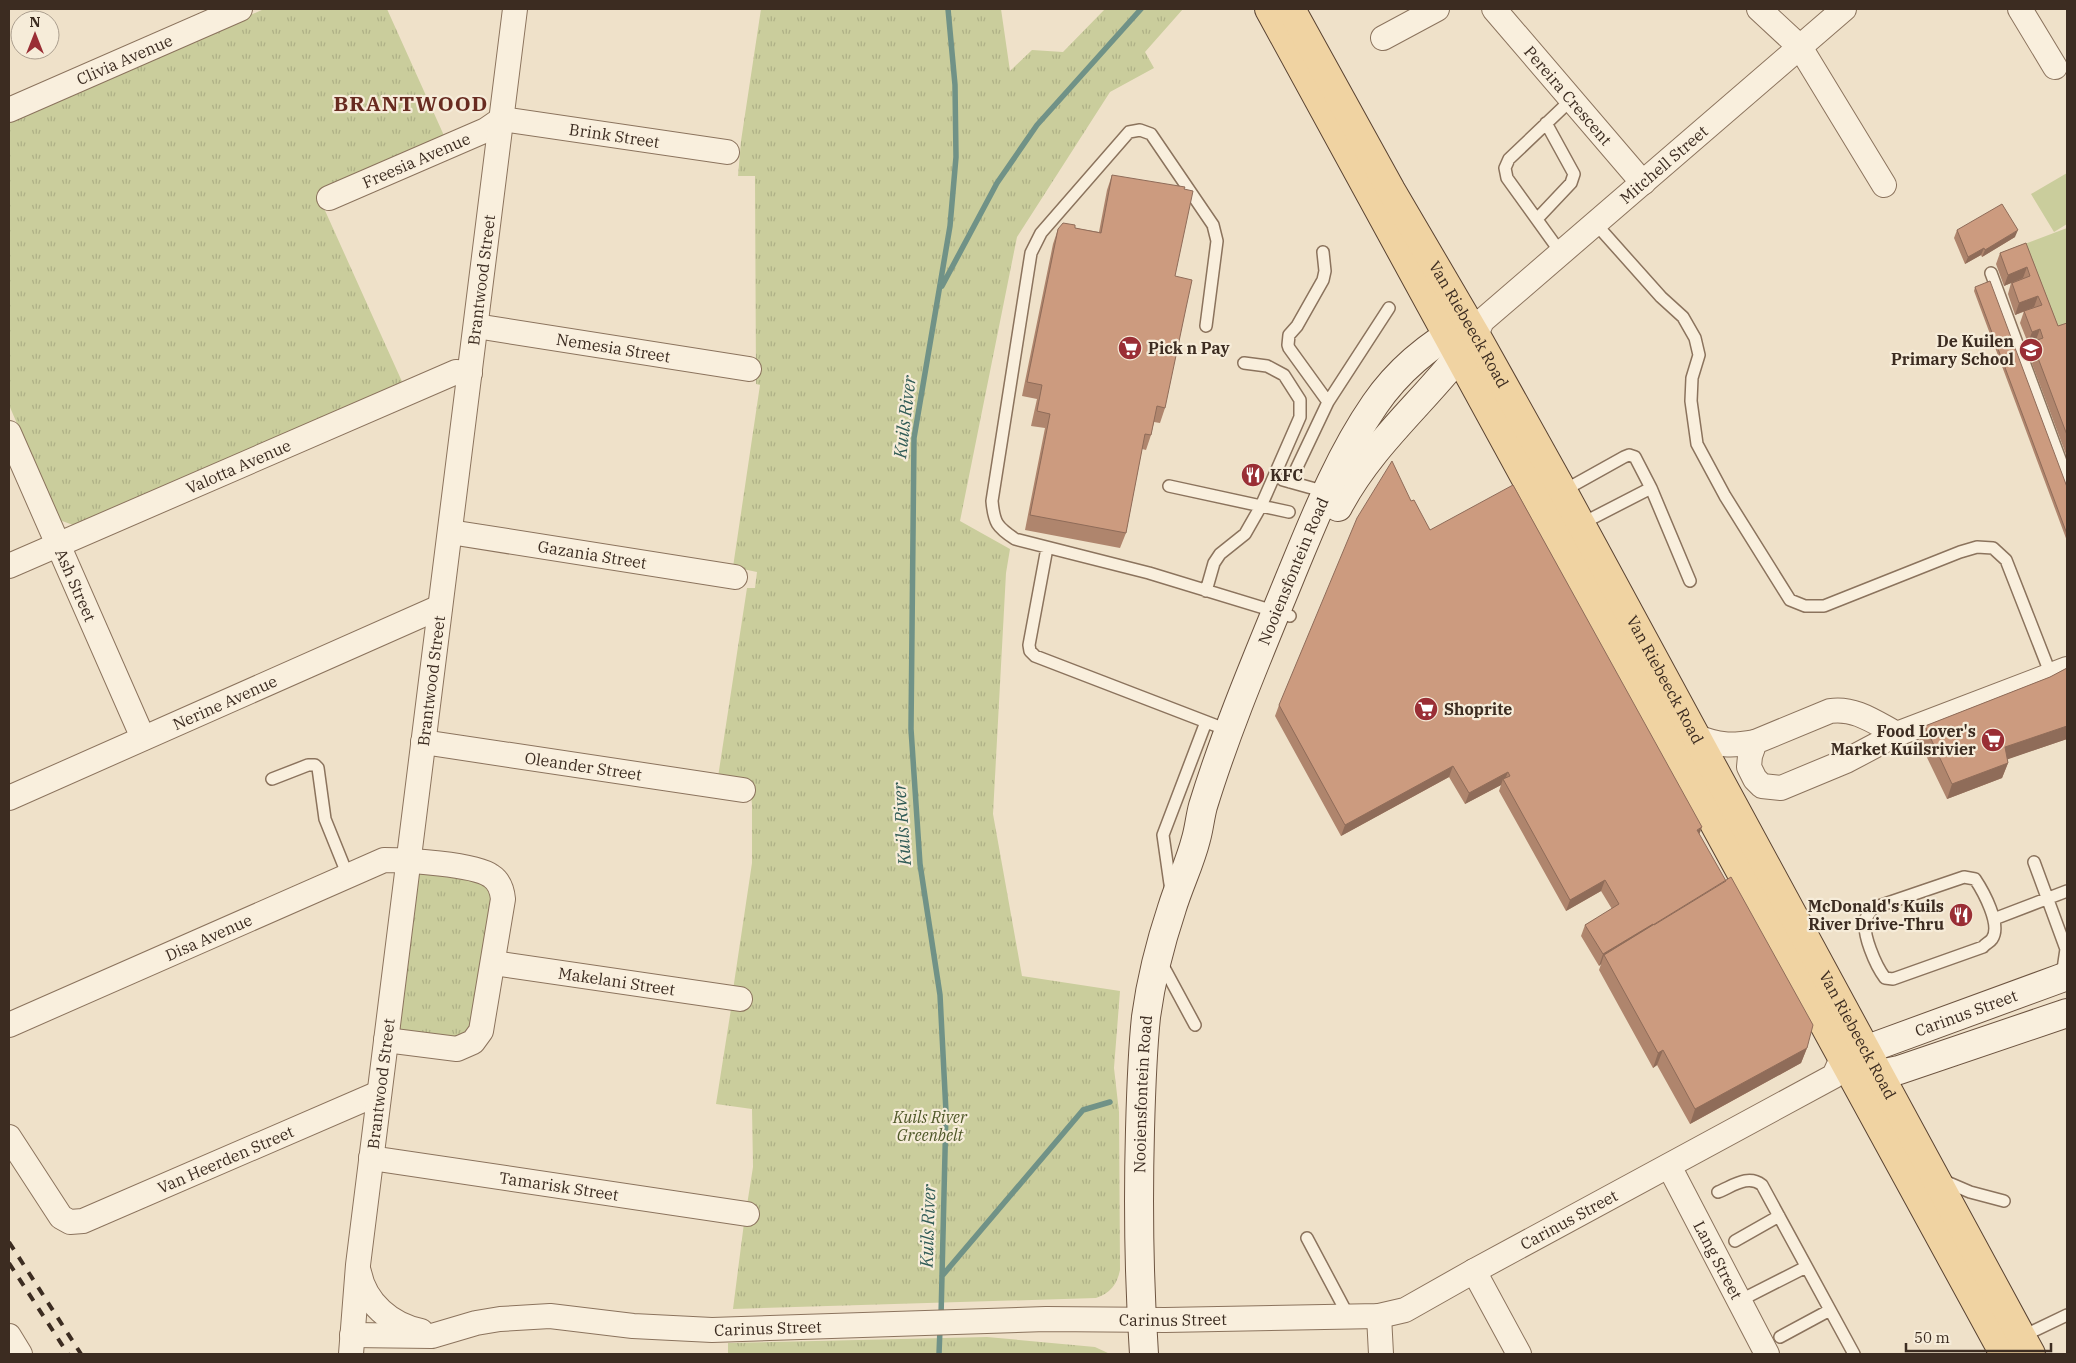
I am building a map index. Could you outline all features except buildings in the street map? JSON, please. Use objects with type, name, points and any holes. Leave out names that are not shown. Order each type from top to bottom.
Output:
[{"type":"main road","name":"Van Riebeeck Road","points":[[1269,9],[1563,491],[1695,736],[1849,1066],[1880,1075],[1936,1178],[2014,1348]]},
{"type":"main road","name":"Van Riebeeck Road","points":[[1291,9],[1391,190],[1849,1066],[2014,1348]]},
{"type":"street","name":"Clivia Avenue","points":[[9,110],[240,9]]},
{"type":"street","name":"Brantwood Street","points":[[351,1344],[358,1265],[379,1093],[516,9]]},
{"type":"street","points":[[1383,38],[1437,9]]},
{"type":"street","name":"Pereira Crescent","points":[[1494,9],[1643,182]]},
{"type":"street","points":[[1759,9],[1800,46],[1884,185]]},
{"type":"street","name":"Mitchell Street","points":[[1466,334],[1844,9]]},
{"type":"street","points":[[2020,9],[2055,67]]},
{"type":"street","name":"Brink Street","points":[[502,119],[728,152]]},
{"type":"street","name":"Freesia Avenue","points":[[329,198],[486,130],[502,119]]},
{"type":"street","name":"Nemesia Street","points":[[476,326],[749,368]]},
{"type":"street","name":"Nooiensfontein Road","points":[[1196,841],[1214,810],[1248,733],[1283,614],[1328,492],[1362,424],[1377,401],[1407,366],[1427,348],[1466,334]]},
{"type":"street","name":"Nooiensfontein Road","points":[[1144,1354],[1139,1159],[1142,1062],[1146,1018],[1158,955],[1173,904],[1196,841],[1218,726],[1304,578],[1342,500],[1362,468],[1466,334]]},
{"type":"street","name":"Valotta Avenue","points":[[9,566],[456,372],[470,373]]},
{"type":"street","name":"Ash Street","points":[[9,433],[143,738]]},
{"type":"street","name":"Gazania Street","points":[[450,532],[735,577]]},
{"type":"street","name":"Nerine Avenue","points":[[9,798],[440,607]]},
{"type":"street","points":[[1756,742],[1750,756],[1749,768],[1755,779],[1762,786],[1781,788],[1846,761],[1897,734],[2059,672]]},
{"type":"street","points":[[1695,736],[1717,744],[1733,745],[1756,742],[1830,711],[1843,709],[1868,718],[1897,734]]},
{"type":"street","name":"Oleander Street","points":[[423,742],[743,790]]},
{"type":"street","name":"Disa Avenue","points":[[9,1024],[384,860],[408,860]]},
{"type":"street","points":[[386,1040],[449,1049],[458,1049],[474,1042],[483,1025],[504,899],[498,883],[493,877],[478,870],[408,860]]},
{"type":"street","name":"Makelani Street","points":[[493,963],[740,999]]},
{"type":"street","name":"Carinus Street","points":[[358,1265],[365,1289],[379,1310],[400,1324],[426,1332],[453,1329],[500,1319],[550,1316],[679,1330],[712,1330],[1046,1319],[1142,1320],[1379,1316],[1405,1310],[1849,1066],[2064,977]]},
{"type":"street","name":"Carinus Street","points":[[1880,1075],[2067,1013]]},
{"type":"street","name":"Van Heerden Street","points":[[9,1137],[61,1218],[70,1222],[83,1221],[379,1093]]},
{"type":"street","name":"Tamarisk Street","points":[[371,1158],[747,1214]]},
{"type":"street","name":"Lang Street","points":[[1669,1166],[1739,1301],[1773,1346]]},
{"type":"street","points":[[1474,1271],[1519,1354]]},
{"type":"street","points":[[1379,1316],[1381,1354]]},
{"type":"street","name":"Carinus Street","points":[[351,1344],[432,1336],[453,1329]]},
{"type":"street","points":[[9,1336],[20,1354]]},
{"type":"lane","points":[[1561,253],[1507,178],[1506,168],[1509,159],[1572,99]]},
{"type":"lane","points":[[1537,219],[1571,182],[1574,174],[1546,124]]},
{"type":"lane","points":[[1206,326],[1217,241],[1213,225],[1151,134],[1140,130],[1129,132],[1041,233],[1031,253],[992,501],[994,519],[1003,531],[1015,540],[1149,573],[1283,614]]},
{"type":"lane","points":[[1595,223],[1661,297],[1683,317],[1695,338],[1699,355],[1692,378],[1691,401],[1697,444],[1725,496],[1790,600],[1806,606],[1824,606],[1960,552],[1977,547],[1993,548],[2006,560],[2059,672]]},
{"type":"lane","points":[[1323,252],[1325,271],[1323,280],[1287,340],[1290,348],[1328,402]]},
{"type":"lane","points":[[1991,273],[2067,478]]},
{"type":"lane","points":[[1290,482],[1328,402],[1390,308]]},
{"type":"lane","points":[[1206,591],[1214,562],[1220,554],[1245,534],[1261,506],[1300,417],[1300,400],[1290,382],[1277,370],[1267,366],[1244,363]]},
{"type":"lane","points":[[1563,491],[1629,455],[1635,457],[1652,488],[1690,581]]},
{"type":"lane","points":[[1274,478],[1328,492]]},
{"type":"lane","points":[[1169,486],[1289,512]]},
{"type":"lane","points":[[1581,524],[1652,488]]},
{"type":"lane","points":[[1047,548],[1029,645],[1030,651],[1035,656],[1218,726],[1163,835],[1173,904]]},
{"type":"lane","points":[[272,779],[308,765],[315,765],[318,768],[325,819],[348,876]]},
{"type":"lane","points":[[2034,862],[2066,949],[2064,977]]},
{"type":"lane","points":[[1964,876],[1975,879],[1994,918],[1995,929],[1993,938],[1983,947],[1893,978],[1885,978],[1879,969],[1866,934],[1866,918],[1873,908],[1964,876]]},
{"type":"lane","points":[[1994,918],[2067,892]]},
{"type":"lane","points":[[1158,955],[1194,1025]]},
{"type":"lane","points":[[1936,1178],[1970,1192],[2004,1201]]},
{"type":"lane","points":[[1718,1192],[1748,1179],[1756,1180],[1762,1185],[1854,1354]]},
{"type":"lane","points":[[1735,1241],[1779,1216]]},
{"type":"lane","points":[[1307,1238],[1349,1317]]},
{"type":"lane","points":[[1739,1301],[1806,1266]]},
{"type":"lane","points":[[1773,1346],[1830,1310]]},
{"type":"lane","points":[[2014,1348],[2067,1315]]},
{"type":"green space","points":[[264,9],[387,9],[446,140],[318,195],[404,386],[76,526],[62,521],[57,516],[9,405],[9,121]]},
{"type":"green space","name":"Kuils River Greenbelt","points":[[761,9],[1001,9],[1010,71],[1032,50],[1063,52],[1105,9],[1183,9],[1145,52],[1154,68],[1110,92],[1017,237],[960,521],[1010,549],[1006,573],[993,814],[1022,976],[1120,991],[1114,1068],[1119,1112],[1120,1270],[1112,1288],[1096,1298],[733,1309],[744,1223],[752,1226],[755,1206],[747,1205],[753,1167],[752,1109],[716,1104],[731,1009],[742,1010],[733,990],[752,863],[752,804],[749,781],[718,777],[747,588],[755,588],[757,572],[733,567],[760,385],[756,384],[755,176],[738,176],[741,141]]},
{"type":"green space","points":[[2067,173],[2067,224],[2054,232],[2031,194]]},
{"type":"green space","points":[[2067,228],[2067,330],[2056,334],[2022,245]]},
{"type":"green space","points":[[418,873],[476,879],[492,892],[475,1020],[462,1038],[402,1032],[399,1029]]},
{"type":"green space","points":[[987,1337],[1095,1347],[1110,1354],[728,1354],[728,1343]]},
{"type":"waterway","name":"Kuils River","points":[[941,1317],[946,1112],[940,995],[920,864],[911,729],[914,438],[950,226],[956,157],[955,85],[948,9]]},
{"type":"waterway","points":[[942,286],[997,183],[1037,125],[1141,9]]},
{"type":"waterway","points":[[942,1276],[1083,1110],[1110,1102]]},
{"type":"waterway","name":"Kuils River","points":[[939,1354],[940,1329]]},
{"type":"railway","points":[[9,1242],[81,1354]]},
{"type":"railway","points":[[9,1263],[68,1354]]},
{"type":"place","name":"Pick n Pay","points":[[1130,348]]},
{"type":"place","name":"De Kuilen Primary School","points":[[2031,350]]},
{"type":"place","name":"KFC","points":[[1253,475]]},
{"type":"place","name":"Shoprite","points":[[1426,709]]},
{"type":"place","name":"Food Lover's Market Kuilsrivier","points":[[1993,740]]},
{"type":"place","name":"McDonald's Kuils River Drive-Thru","points":[[1961,915]]},
{"type":"district","name":"BRANTWOOD","points":[[411,104]]}]
